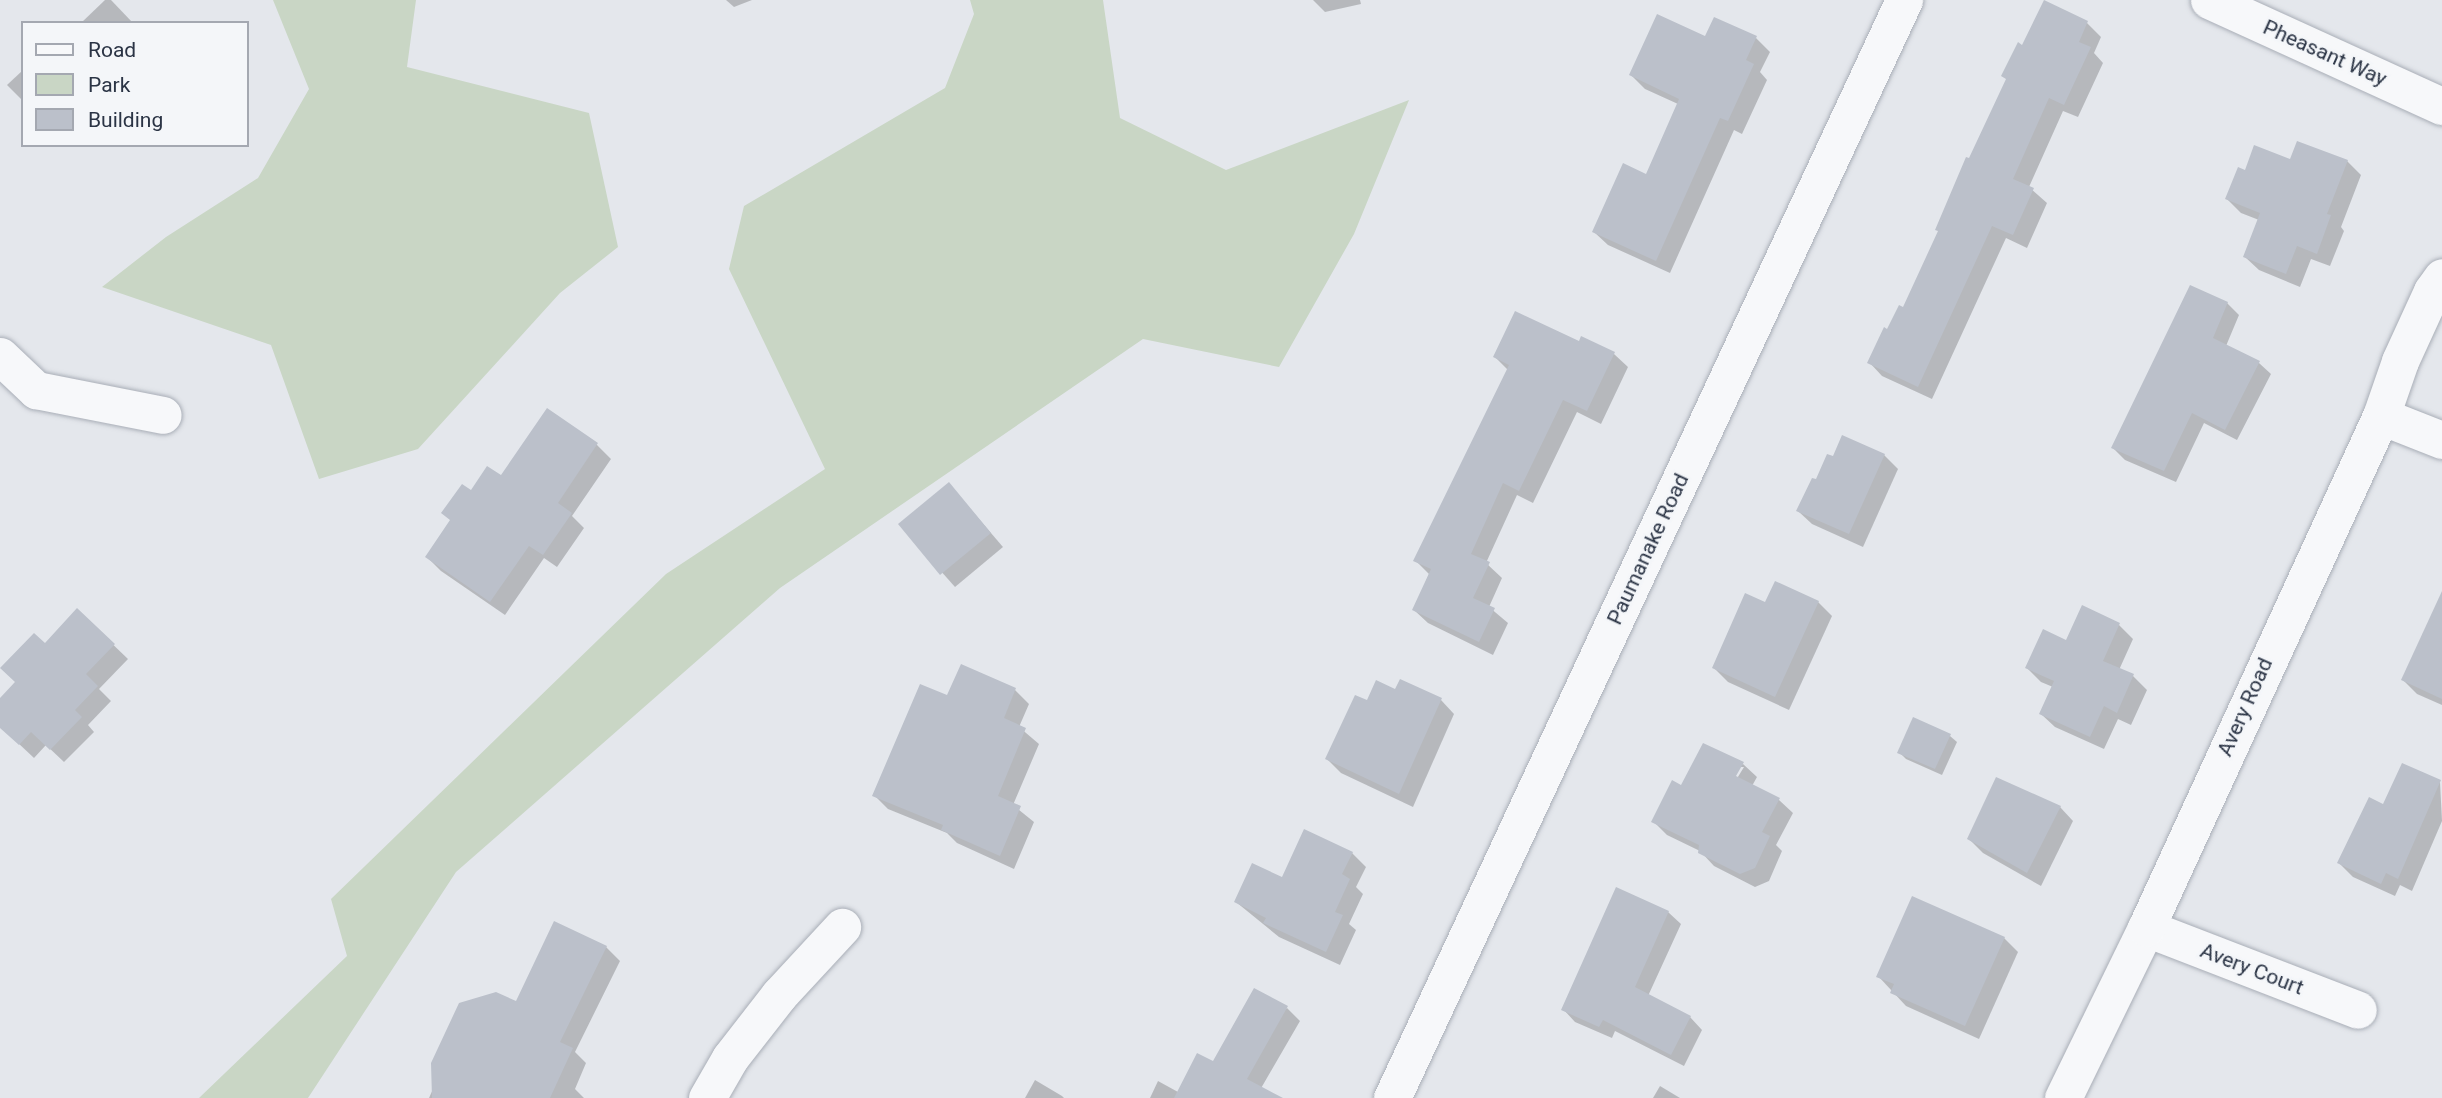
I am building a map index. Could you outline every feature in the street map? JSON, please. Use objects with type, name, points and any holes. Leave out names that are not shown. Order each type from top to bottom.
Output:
[{"type":"street","name":"Paumanake Road","points":[[1392,1098],[1904,0]]},
{"type":"street","name":"Pheasant Way","points":[[2209,0],[2442,106]]},
{"type":"street","name":"Avery Road","points":[[2063,1098],[2146,928],[2381,416],[2400,361],[2421,313],[2442,277]]},
{"type":"street","points":[[0,356],[36,390],[163,415]]},
{"type":"street","points":[[2381,416],[2442,440]]},
{"type":"street","points":[[707,1098],[730,1058],[779,995],[842,927]]},
{"type":"street","name":"Avery Court","points":[[2146,928],[2358,1010]]},
{"type":"green space","points":[[273,0],[416,0],[407,67],[589,113],[618,247],[560,293],[418,449],[319,479],[271,345],[102,287],[166,237],[258,178],[309,89]]},
{"type":"green space","points":[[970,0],[1103,0],[1120,118],[1226,170],[1409,100],[1354,234],[1279,367],[1143,339],[780,588],[456,872],[308,1098],[199,1098],[347,956],[331,899],[666,574],[825,469],[729,269],[744,206],[945,88],[974,14]]},
{"type":"building","points":[[2044,0],[2088,21],[2079,42],[2091,47],[2064,105],[2049,98],[2013,179],[2034,188],[2013,235],[1992,226],[1918,387],[1867,363],[1884,327],[1887,329],[1899,305],[1903,307],[1938,231],[1935,230],[1966,157],[1969,158],[2006,79],[2001,76],[2018,42],[2022,45]]},
{"type":"building","points":[[1657,14],[1705,36],[1714,17],[1757,36],[1746,60],[1754,64],[1728,121],[1720,118],[1656,261],[1592,232],[1623,163],[1646,174],[1679,99],[1629,75]]},
{"type":"building","points":[[2297,141],[2348,160],[2327,214],[2331,215],[2317,254],[2297,246],[2286,274],[2243,257],[2260,213],[2225,199],[2238,167],[2245,170],[2254,145],[2290,159]]},
{"type":"building","points":[[2190,285],[2228,302],[2213,338],[2260,361],[2225,430],[2192,413],[2164,471],[2111,448]]},
{"type":"building","points":[[1515,311],[1579,341],[1581,336],[1615,352],[1587,411],[1563,400],[1519,491],[1503,483],[1471,554],[1490,562],[1473,598],[1495,608],[1479,642],[1412,610],[1431,569],[1413,561],[1509,365],[1493,357]]},
{"type":"building","points":[[547,408],[598,443],[558,503],[572,513],[543,555],[529,546],[490,602],[425,557],[450,520],[441,513],[462,484],[471,490],[487,466],[501,475]]},
{"type":"building","points":[[1842,435],[1885,454],[1849,534],[1796,511],[1812,478],[1816,479],[1827,454],[1833,456]]},
{"type":"building","points":[[949,482],[991,533],[940,575],[898,524]]},
{"type":"building","points":[[1775,581],[1819,601],[1775,697],[1712,668],[1745,593],[1765,602]]},
{"type":"building","points":[[2442,591],[2442,699],[2401,680]]},
{"type":"building","points":[[2082,605],[2120,623],[2103,661],[2134,674],[2117,713],[2104,706],[2090,737],[2039,714],[2054,681],[2025,668],[2043,629],[2066,640]]},
{"type":"building","points":[[77,608],[115,644],[86,674],[98,686],[75,710],[82,717],[50,750],[31,732],[19,745],[0,728],[0,698],[15,682],[0,668],[34,633],[45,643]]},
{"type":"building","points":[[961,664],[1016,688],[1004,718],[1026,728],[998,796],[1021,806],[1000,856],[941,830],[943,825],[872,796],[920,684],[947,695]]},
{"type":"building","points":[[1400,679],[1442,698],[1399,794],[1325,759],[1355,695],[1367,700],[1376,680],[1395,689]]},
{"type":"building","points":[[1913,717],[1951,734],[1935,769],[1897,753]]},
{"type":"building","points":[[1703,743],[1744,762],[1736,776],[1780,798],[1762,832],[1770,836],[1755,868],[1740,874],[1698,853],[1699,845],[1651,822],[1672,780],[1681,785]]},
{"type":"building","points":[[2402,763],[2441,780],[2398,879],[2386,873],[2381,884],[2337,863],[2369,797],[2383,804]]},
{"type":"building","points":[[1996,777],[2061,806],[2027,873],[1967,839]]},
{"type":"building","points":[[1304,829],[1353,852],[1342,874],[1350,879],[1335,912],[1343,915],[1326,952],[1263,923],[1266,918],[1234,902],[1252,863],[1282,877]]},
{"type":"building","points":[[1616,887],[1669,911],[1635,987],[1691,1016],[1671,1055],[1603,1020],[1599,1027],[1561,1010]]},
{"type":"building","points":[[1912,896],[2005,937],[1965,1026],[1890,993],[1894,984],[1876,977]]},
{"type":"building","points":[[554,921],[607,946],[560,1042],[573,1048],[550,1098],[432,1098],[431,1063],[459,1003],[496,992],[516,1001]]},
{"type":"building","points":[[1254,988],[1288,1006],[1247,1079],[1283,1098],[1174,1098],[1197,1053],[1213,1061]]}]
